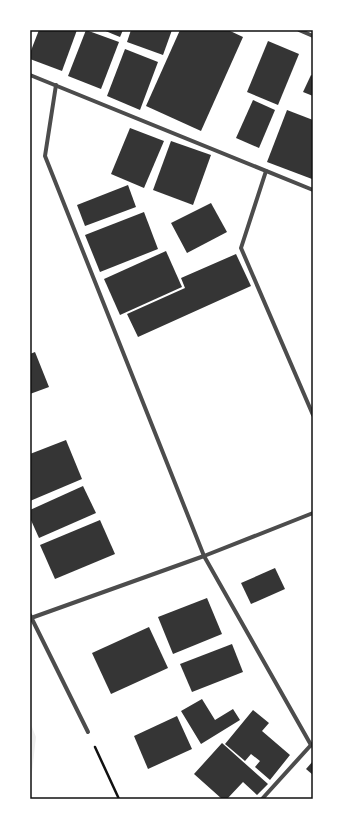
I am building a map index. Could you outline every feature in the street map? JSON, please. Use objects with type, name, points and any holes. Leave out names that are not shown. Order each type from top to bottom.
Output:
[{"type":"street","points":[[299,30],[313,36]]},
{"type":"street","points":[[30,75],[313,190]]},
{"type":"street","points":[[56,86],[45,156],[204,556],[312,746],[262,799]]},
{"type":"street","points":[[266,170],[241,248],[313,415]]},
{"type":"street","points":[[88,732],[31,616],[204,556],[313,513]]},
{"type":"path","points":[[88,732],[119,799]]},
{"type":"shaded area","points":[[30,722],[36,737],[30,790]]},
{"type":"building","points":[[39,30],[77,30],[62,71],[30,59],[30,53]]},
{"type":"building","points":[[86,30],[119,42],[101,89],[68,76]]},
{"type":"building","points":[[103,30],[123,30],[120,37]]},
{"type":"building","points":[[131,30],[172,30],[163,55],[127,42]]},
{"type":"building","points":[[180,30],[228,30],[243,37],[201,131],[146,106]]},
{"type":"building","points":[[268,41],[299,54],[278,105],[247,92]]},
{"type":"building","points":[[125,49],[158,62],[140,110],[107,96]]},
{"type":"building","points":[[311,75],[313,76],[313,96],[303,92]]},
{"type":"building","points":[[253,100],[275,110],[259,148],[236,138]]},
{"type":"building","points":[[287,110],[313,120],[312,179],[267,162]]},
{"type":"building","points":[[130,128],[164,141],[144,188],[111,174]]},
{"type":"building","points":[[171,141],[211,155],[193,205],[153,190]]},
{"type":"building","points":[[128,185],[136,207],[85,226],[77,205]]},
{"type":"building","points":[[211,203],[227,232],[187,253],[171,223]]},
{"type":"building","points":[[144,212],[158,249],[100,272],[85,235]]},
{"type":"building","points":[[166,251],[182,287],[120,315],[104,279]]},
{"type":"building","points":[[236,254],[251,286],[138,337],[127,314],[185,288],[181,278]]},
{"type":"building","points":[[35,352],[49,387],[30,394],[30,354]]},
{"type":"building","points":[[66,440],[82,479],[30,501],[30,454]]},
{"type":"building","points":[[83,486],[96,513],[39,538],[30,518],[30,510]]},
{"type":"building","points":[[100,520],[115,554],[55,579],[40,545]]},
{"type":"building","points":[[275,568],[285,589],[251,604],[241,583]]},
{"type":"building","points":[[207,598],[222,634],[173,654],[158,617]]},
{"type":"building","points":[[149,627],[168,668],[111,694],[92,653]]},
{"type":"building","points":[[232,644],[243,672],[192,692],[180,664]]},
{"type":"building","points":[[202,699],[215,720],[233,709],[240,720],[201,744],[181,711]]},
{"type":"building","points":[[253,710],[269,723],[262,731],[290,755],[270,780],[255,767],[260,761],[251,754],[245,761],[225,744]]},
{"type":"building","points":[[177,716],[192,749],[148,769],[134,736]]},
{"type":"building","points":[[222,743],[268,784],[257,795],[243,782],[227,799],[222,799],[194,774]]},
{"type":"building","points":[[313,761],[313,775],[306,769]]}]
